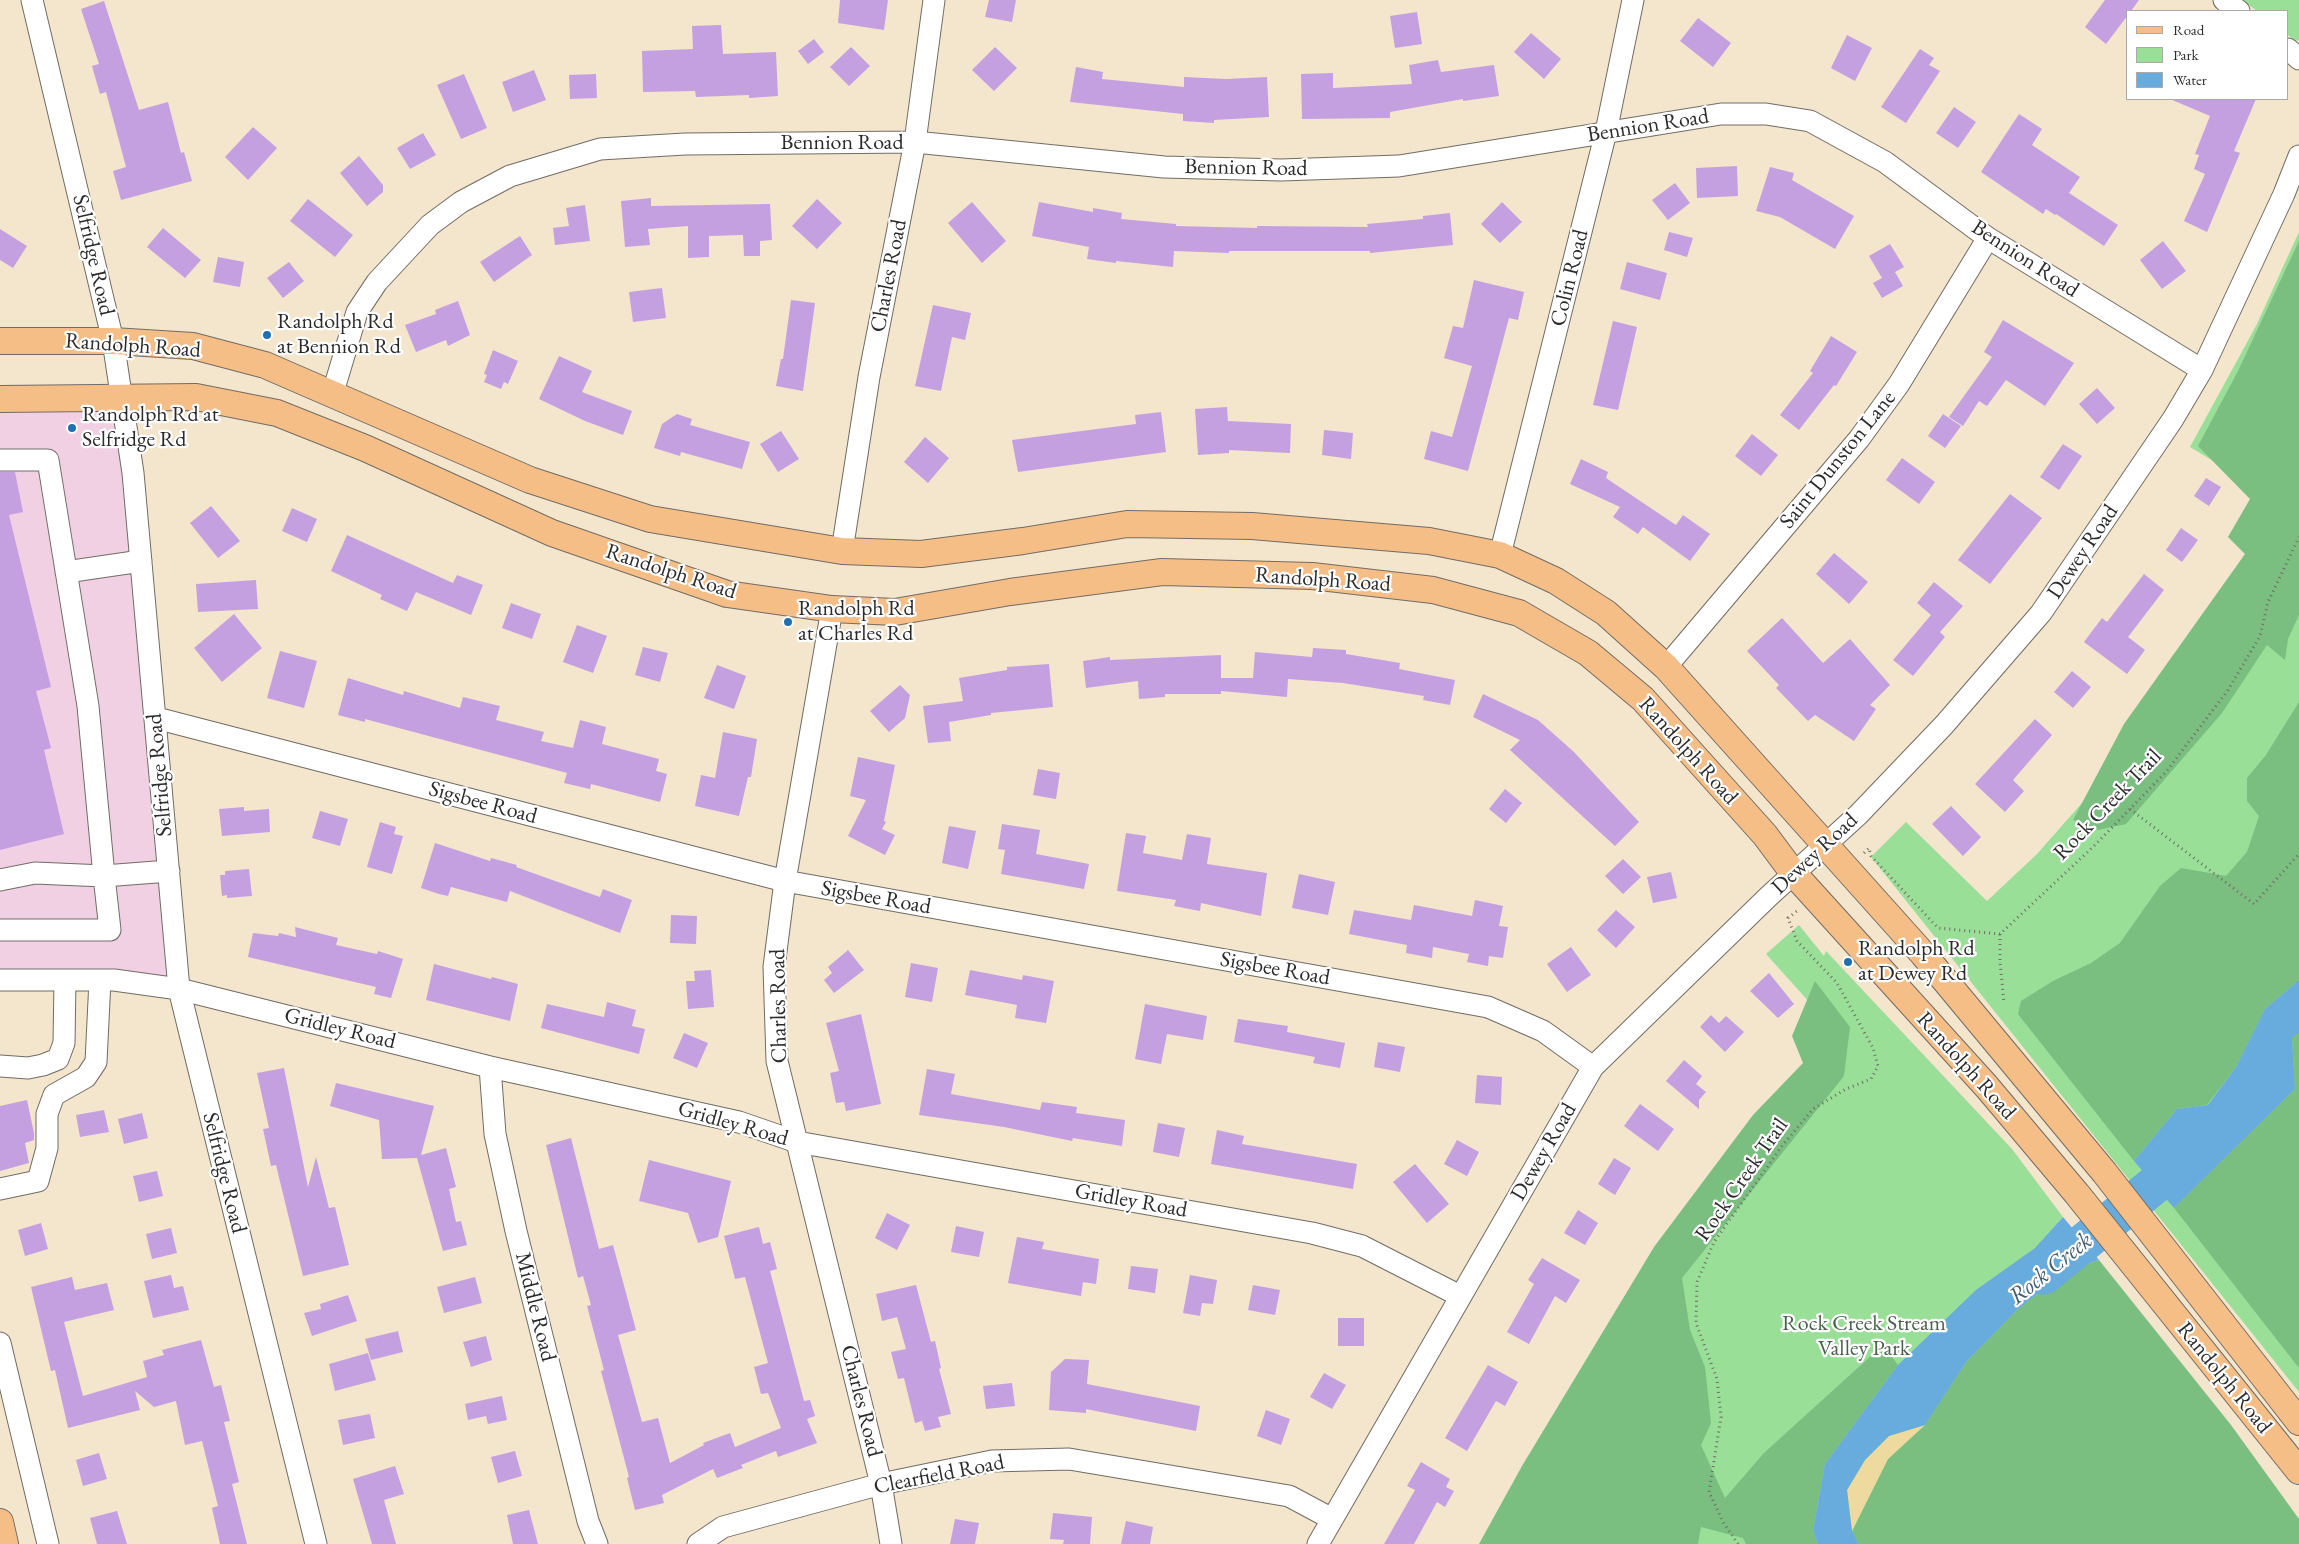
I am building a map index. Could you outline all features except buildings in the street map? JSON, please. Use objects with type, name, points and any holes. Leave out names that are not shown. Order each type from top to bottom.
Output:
[{"type":"main road","name":"Randolph Road","points":[[0,341],[113,341],[193,346],[266,365],[333,392],[530,480],[650,520],[842,551],[921,554],[1127,524],[1252,526],[1429,541],[1500,555],[1556,581],[1606,613],[1666,667],[1923,954],[2104,1172],[2299,1422]]},
{"type":"main road","name":"Randolph Road","points":[[0,399],[196,396],[276,413],[365,448],[552,533],[727,594],[832,609],[895,612],[1010,592],[1162,572],[1312,576],[1433,590],[1520,613],[1588,653],[1643,699],[1765,835],[1794,874],[1987,1087],[2077,1194],[2299,1471]]},
{"type":"main road","points":[[0,1522],[5,1544]]},
{"type":"street","name":"Selfridge Road","points":[[32,0],[113,341],[133,473],[179,989],[316,1544]]},
{"type":"street","name":"Charles Road","points":[[842,551],[869,377],[915,142],[934,0]]},
{"type":"street","name":"Colin Road","points":[[1500,555],[1606,132],[1633,0]]},
{"type":"street","points":[[2224,0],[2238,10]]},
{"type":"street","points":[[2289,50],[2299,58]]},
{"type":"street","name":"Bennion Road","points":[[333,392],[357,312],[377,282],[430,225],[460,202],[510,176],[600,149],[685,144],[915,142],[1164,167],[1281,170],[1399,166],[1721,114],[1766,114],[1810,121],[1884,162],[1988,238],[2202,370]]},
{"type":"street","name":"Dewey Road","points":[[1318,1544],[1594,1067],[1794,874],[1858,815],[1944,725],[2041,613],[2173,419],[2202,370],[2284,194],[2299,156]]},
{"type":"street","name":"Saint Dunston Lane","points":[[1666,667],[1859,439],[1899,384],[1988,238]]},
{"type":"street","points":[[0,460],[48,460],[88,706],[110,930],[0,930]]},
{"type":"street","points":[[66,572],[141,561]]},
{"type":"street","name":"Charles Road","points":[[832,609],[785,881],[774,967],[776,1060],[798,1142],[881,1484],[892,1544]]},
{"type":"street","name":"Sigsbee Road","points":[[156,718],[785,881],[1488,1007],[1543,1031],[1594,1067]]},
{"type":"street","points":[[0,880],[35,872],[104,876],[169,871]]},
{"type":"street","name":"Gridley Road","points":[[0,980],[114,980],[179,989],[490,1067],[739,1122],[798,1142],[1312,1233],[1362,1246],[1460,1296]]},
{"type":"street","points":[[0,1066],[28,1068],[43,1065],[58,1058],[64,1043],[64,980]]},
{"type":"street","points":[[0,1189],[38,1181],[47,1148],[47,1114],[54,1095],[86,1077],[96,1062],[100,980]]},
{"type":"street","name":"Middle Road","points":[[490,1067],[495,1134],[516,1231],[588,1521],[596,1544]]},
{"type":"street","points":[[0,1343],[48,1544]]},
{"type":"street","name":"Clearfield Road","points":[[698,1544],[723,1527],[881,1484],[992,1461],[1069,1460],[1289,1496],[1332,1519]]},
{"type":"path","name":"Rock Creek Trail","points":[[2000,934],[2093,847],[2166,772],[2228,690],[2260,636],[2268,602],[2299,537]]},
{"type":"path","points":[[2130,809],[2254,904],[2299,854]]},
{"type":"path","points":[[1869,848],[1871,856],[1938,928],[2000,934],[2000,962],[2004,1003]]},
{"type":"path","name":"Rock Creek Trail","points":[[1738,1544],[1723,1522],[1709,1492],[1721,1417],[1717,1379],[1696,1323],[1697,1282],[1714,1242],[1782,1146],[1813,1109],[1846,1089],[1871,1080],[1878,1066],[1873,1048],[1837,983],[1796,941],[1788,918]]},
{"type":"shaded area","points":[[120,397],[179,989],[0,980],[0,399]]},
{"type":"green space","points":[[2242,0],[2299,0],[2299,40],[2295,41],[2289,36],[2289,10],[2256,10]]},
{"type":"green space","points":[[2299,232],[2299,1392],[1871,857],[1906,822],[1987,901],[2037,854],[2104,778],[2291,508],[2190,447],[2257,324]]},
{"type":"green space","points":[[2299,241],[2299,615],[2288,639],[2285,660],[2267,645],[2222,713],[2126,824],[2098,830],[2073,820],[2124,724],[2245,554],[2228,537],[2250,499],[2198,446],[2238,371]]},
{"type":"green space","points":[[2299,702],[2299,980],[2265,1009],[2236,1067],[2207,1105],[2177,1109],[2134,1161],[2018,1014],[2021,1001],[2053,981],[2091,963],[2120,943],[2160,886],[2181,868],[2226,876],[2247,852],[2259,816],[2247,801],[2247,778],[2266,755]]},
{"type":"green space","name":"Rock Creek Stream Valley Park","points":[[1799,925],[1824,956],[1826,951],[2012,1149],[2063,1217],[2047,1235],[2294,1544],[1500,1544],[1660,1259],[1848,1045],[1766,954]]},
{"type":"green space","points":[[1815,981],[1850,1027],[1844,1076],[1682,1278],[1690,1330],[1705,1367],[1711,1423],[1701,1445],[1725,1498],[1764,1453],[1883,1345],[1898,1365],[1825,1464],[1813,1531],[1818,1544],[1746,1544],[1743,1538],[1701,1527],[1698,1544],[1479,1544],[1522,1466],[1654,1247],[1753,1115],[1803,1063],[1792,1036]]},
{"type":"green space","points":[[2299,1032],[2299,1368],[2174,1208],[2295,1089],[2292,1038]]},
{"type":"green space","points":[[2099,1260],[2231,1425],[2299,1519],[2299,1544],[1859,1544],[1852,1531],[1888,1459],[1925,1425],[1967,1361],[2017,1310],[2068,1270]]},
{"type":"sand","points":[[1925,1425],[1888,1459],[1852,1531],[1847,1490],[1865,1460],[1889,1436]]},
{"type":"water","points":[[2299,980],[2299,1032],[2292,1038],[2295,1089],[2174,1208],[2134,1161],[2177,1109],[2208,1105],[2236,1067],[2265,1009]]},
{"type":"water","points":[[2063,1217],[2099,1260],[2068,1270],[2017,1310],[1967,1361],[1925,1425],[1889,1436],[1865,1460],[1847,1490],[1852,1531],[1859,1544],[1818,1544],[1813,1531],[1825,1464],[1898,1365],[1976,1290],[2035,1248]]},
{"type":"waterway","name":"Rock Creek","points":[[2044,1275],[2196,1151]]},
{"type":"place","name":"Randolph Rd at Bennion Rd","points":[[267,335]]},
{"type":"place","name":"Randolph Rd at Selfridge Rd","points":[[72,428]]},
{"type":"place","name":"Randolph Rd at Charles Rd","points":[[788,622]]},
{"type":"place","name":"Randolph Rd at Dewey Rd","points":[[1848,962]]}]
